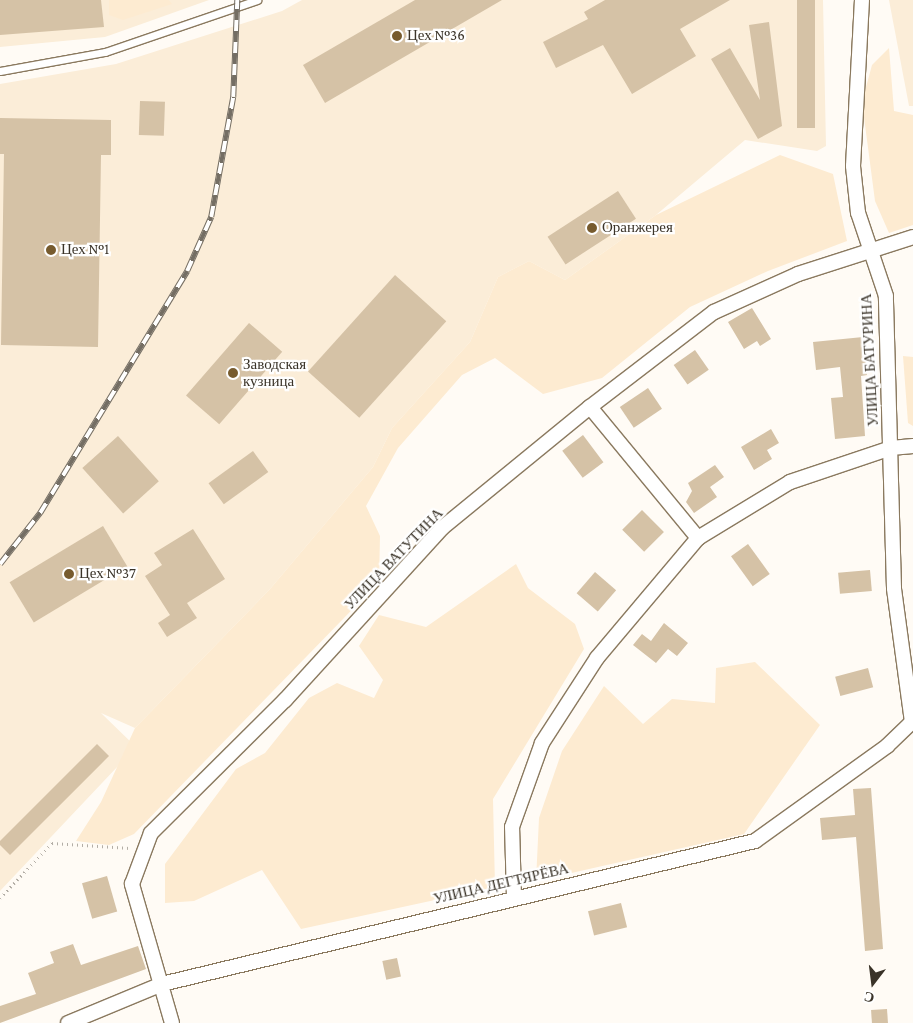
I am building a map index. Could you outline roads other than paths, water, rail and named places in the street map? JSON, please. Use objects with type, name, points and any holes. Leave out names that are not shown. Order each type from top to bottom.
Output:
[{"type":"street","name":"УЛИЦА БАТУРИНА","points":[[862,0],[853,166],[858,214],[886,296],[894,588],[912,722]]},
{"type":"street","name":"УЛИЦА ВАТУТИНА","points":[[172,1023],[132,884],[151,833],[285,700],[442,528],[590,407],[714,312],[798,274],[872,252],[913,237]]},
{"type":"street","points":[[590,407],[698,538]]},
{"type":"street","points":[[514,897],[512,827],[542,743],[598,658],[698,538],[790,482],[891,448],[913,446]]},
{"type":"street","name":"УЛИЦА ДЕГТЯРЁВА","points":[[68,1023],[162,984],[514,897],[755,841],[887,746],[912,722]]},
{"type":"lane","points":[[0,71],[105,52],[256,0]]},
{"type":"railway","points":[[0,564],[40,513],[187,271],[211,217],[233,97],[237,0]]},
{"type":"place","name":"Цех №36","points":[[397,36]]},
{"type":"place","name":"Оранжерея","points":[[592,228]]},
{"type":"place","name":"Цех №1","points":[[51,250]]},
{"type":"place","name":"Заводская кузница","points":[[233,373]]},
{"type":"place","name":"Цех №37","points":[[69,574]]}]
